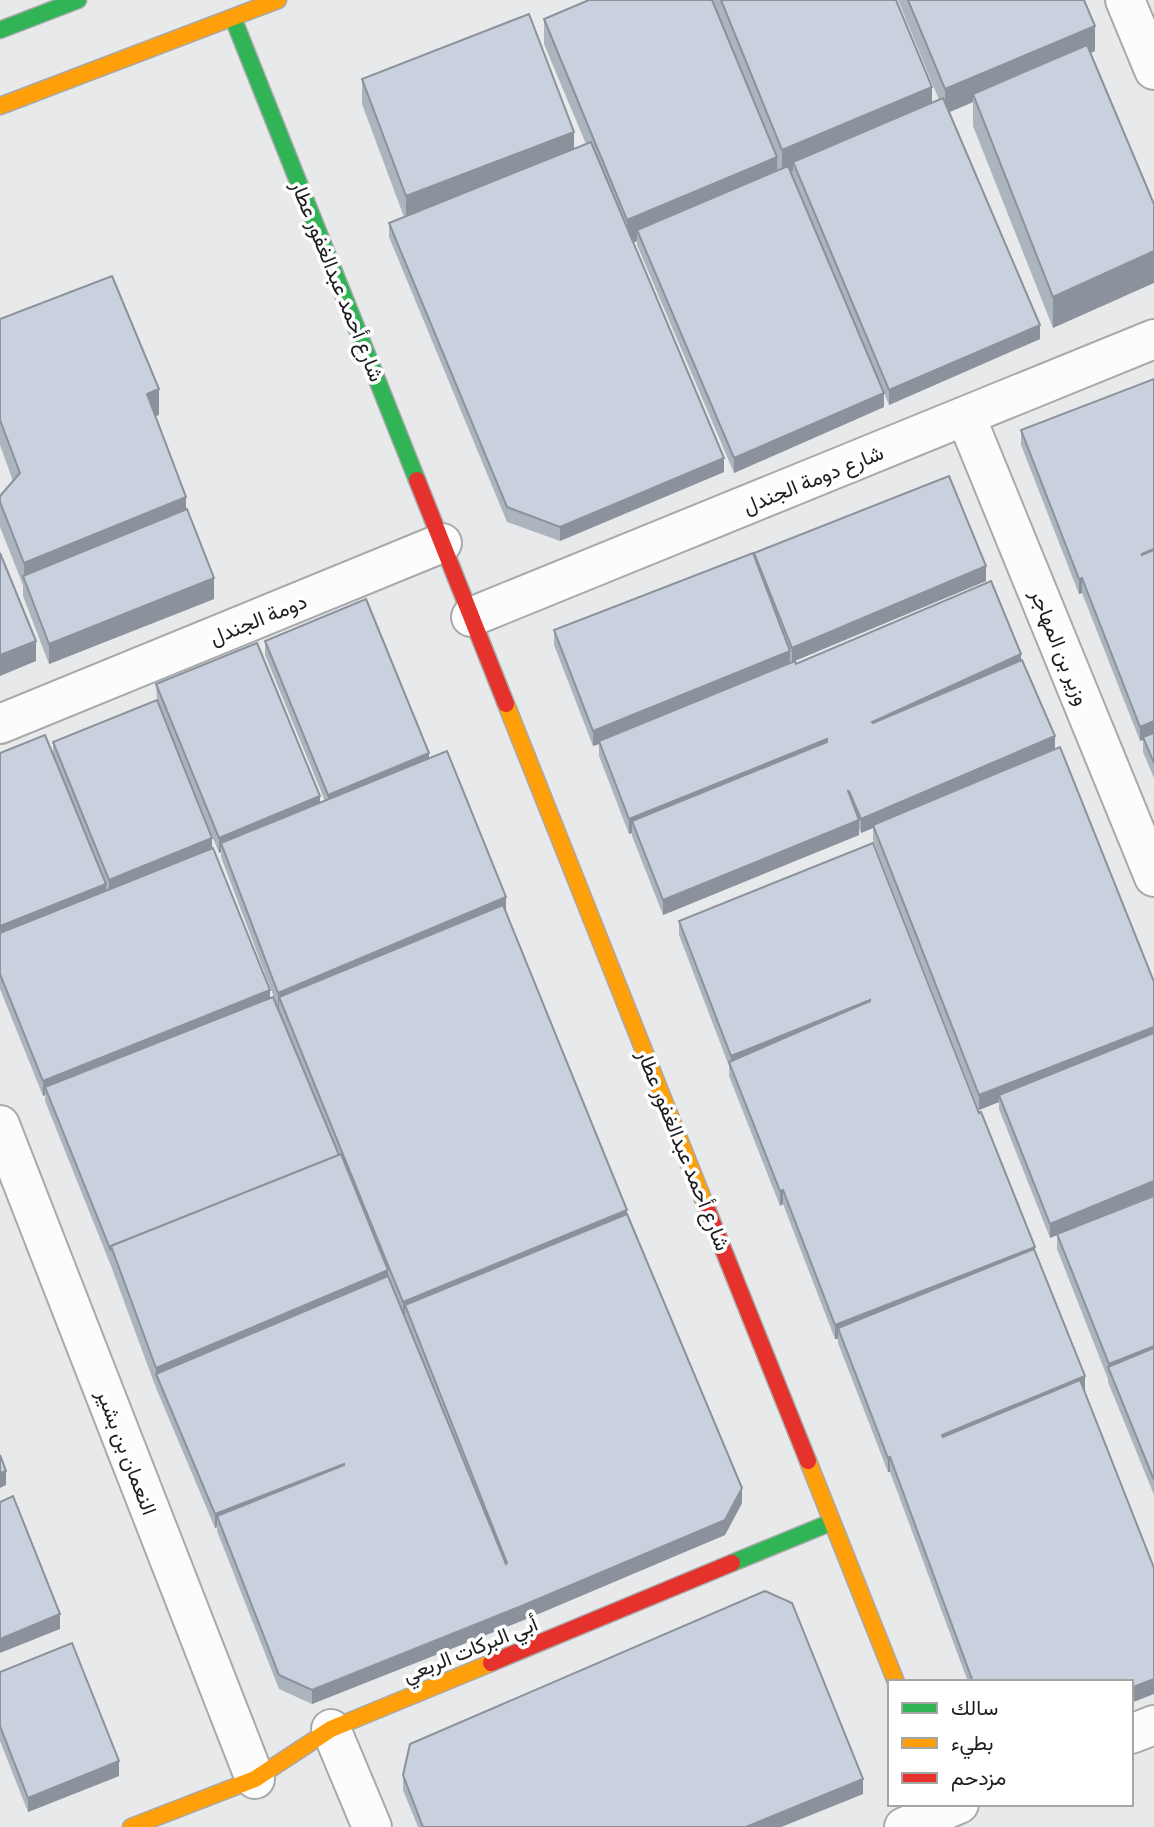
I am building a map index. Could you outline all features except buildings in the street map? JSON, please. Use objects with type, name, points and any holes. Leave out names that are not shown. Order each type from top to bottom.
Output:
[{"type":"street","points":[[0,30],[78,0]]},
{"type":"street","points":[[0,106],[278,0]]},
{"type":"street","points":[[1125,0],[1154,69]]},
{"type":"street","name":"شارع أحمد عبدالغفور عطار","points":[[233,18],[442,543]]},
{"type":"street","name":"شارع دومة الجندل","points":[[471,617],[1154,339]]},
{"type":"street","name":"وزير بن المهاجر","points":[[966,417],[1154,877]]},
{"type":"street","points":[[442,543],[471,617]]},
{"type":"street","name":"دومة الجندل","points":[[0,724],[442,543]]},
{"type":"street","name":"شارع أحمد عبدالغفور عطار","points":[[471,617],[895,1680]]},
{"type":"street","name":"النعمان بن بشير","points":[[0,1125],[255,1779]]},
{"type":"street","name":"أبي البركات الربعي","points":[[131,1827],[255,1779],[331,1729],[832,1522]]},
{"type":"street","points":[[1133,1733],[1154,1725]]},
{"type":"street","points":[[331,1729],[372,1827]]},
{"type":"street","points":[[904,1827],[951,1811]]},
{"type":"traffic: fast","points":[[0,30],[78,0]]},
{"type":"traffic: fast","points":[[233,18],[417,480]]},
{"type":"traffic: fast","points":[[732,1563],[832,1522]]},
{"type":"traffic: slow","points":[[0,106],[278,0]]},
{"type":"traffic: slow","points":[[506,704],[707,1209]]},
{"type":"traffic: slow","points":[[808,1461],[895,1680]]},
{"type":"traffic: slow","points":[[131,1827],[255,1779],[331,1729],[491,1663]]},
{"type":"traffic: jam","points":[[417,480],[506,704]]},
{"type":"traffic: jam","points":[[707,1209],[808,1461]]},
{"type":"traffic: jam","points":[[491,1663],[732,1563]]}]
